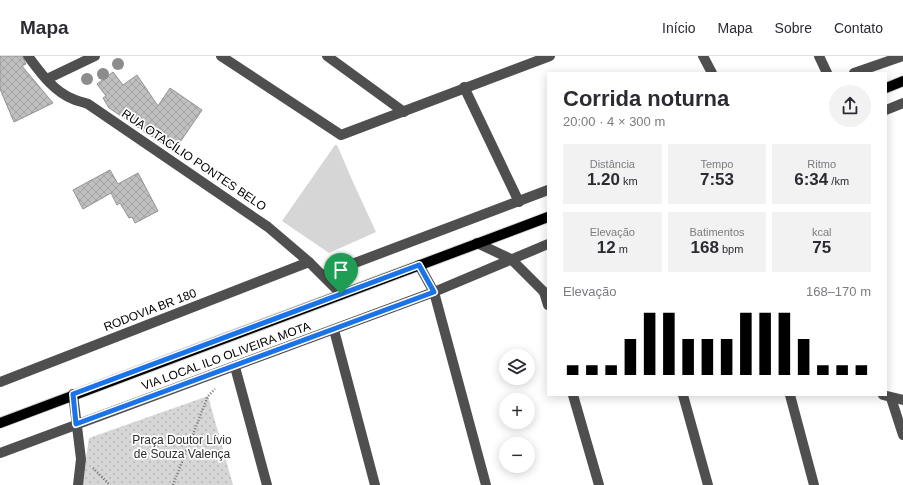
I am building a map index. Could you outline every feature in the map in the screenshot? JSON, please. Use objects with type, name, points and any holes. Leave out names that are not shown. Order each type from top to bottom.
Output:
[{"type":"main road","points":[[887,88],[903,81]]},
{"type":"main road","points":[[0,422],[547,216]]},
{"type":"main road","points":[[0,419],[12,418]]},
{"type":"street","name":"RUA OTACÍLIO PONTES BELO","points":[[28,56],[47,80],[59,91],[74,100],[88,104],[268,227],[309,262],[341,294]]},
{"type":"street","points":[[47,80],[95,56]]},
{"type":"street","points":[[221,56],[341,135],[550,56]]},
{"type":"street","points":[[327,56],[404,112]]},
{"type":"street","points":[[703,56],[711,72]]},
{"type":"street","points":[[819,56],[827,72]]},
{"type":"street","points":[[857,72],[903,56]]},
{"type":"street","points":[[464,88],[519,202]]},
{"type":"street","points":[[887,110],[903,103]]},
{"type":"street","points":[[323,275],[547,190]]},
{"type":"street","points":[[477,243],[511,259],[546,292]]},
{"type":"street","name":"VIA LOCAL ILO OLIVEIRA MOTA","points":[[0,453],[434,292],[547,244]]},
{"type":"street","name":"RODOVIA BR 180","points":[[0,382],[309,262]]},
{"type":"street","points":[[419,265],[434,292],[486,485]]},
{"type":"street","points":[[334,330],[375,485]]},
{"type":"street","points":[[235,367],[267,485]]},
{"type":"street","points":[[73,394],[81,459],[78,485]]},
{"type":"street","points":[[573,396],[599,485]]},
{"type":"street","points":[[683,396],[708,485]]},
{"type":"street","points":[[790,396],[814,485]]},
{"type":"street","points":[[887,396],[903,400]]},
{"type":"street","points":[[887,396],[903,435]]},
{"type":"path","points":[[173,485],[208,396],[217,386]]},
{"type":"path","points":[[81,459],[86,461],[110,485]]},
{"type":"green space","points":[[335,145],[337,145],[376,232],[329,253],[282,221]]},
{"type":"green space","name":"Praça Doutor Lívio de Souza Valença","points":[[208,396],[233,485],[82,485],[89,438]]},
{"type":"building","points":[[0,56],[22,56],[26,64],[22,66],[53,103],[14,122],[0,89]]},
{"type":"building","points":[[113,72],[123,85],[137,75],[158,106],[170,88],[202,110],[174,151],[109,108],[103,98],[106,96],[97,84]]},
{"type":"building","points":[[110,170],[118,184],[138,173],[158,211],[135,223],[132,217],[129,218],[120,203],[117,205],[111,193],[83,209],[73,190]]},
{"type":"route","points":[[419,265],[434,292],[76,424],[73,394],[341,294],[419,265]]}]
